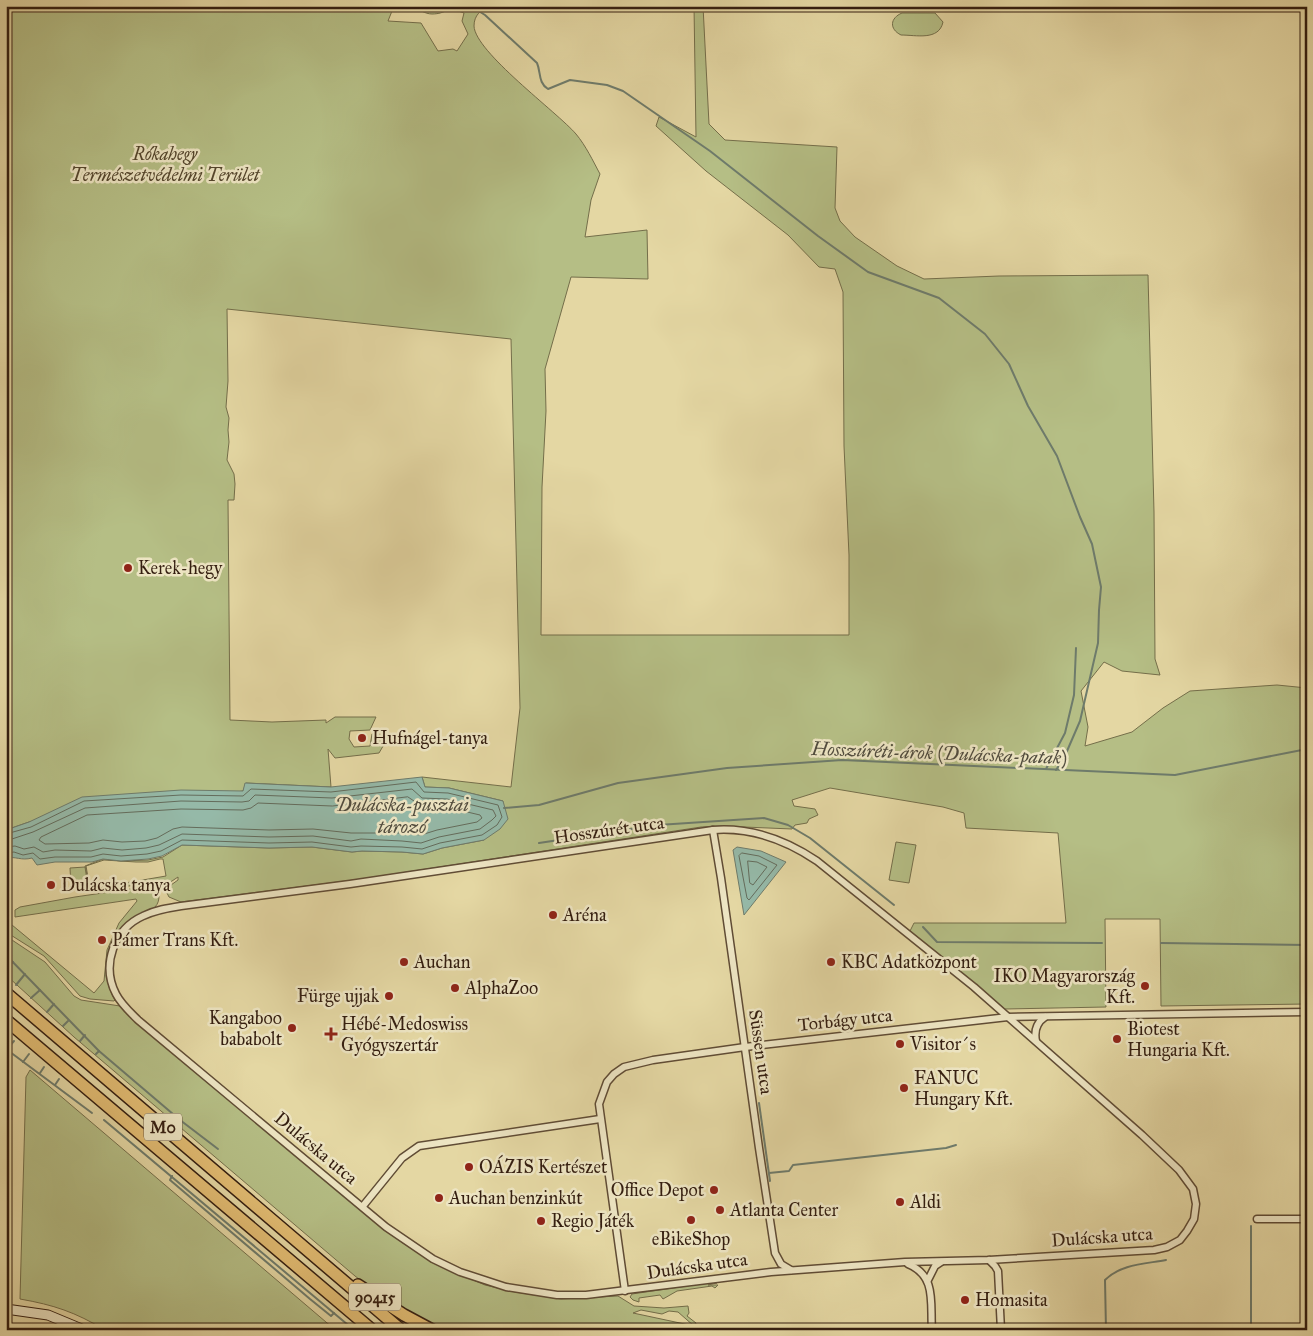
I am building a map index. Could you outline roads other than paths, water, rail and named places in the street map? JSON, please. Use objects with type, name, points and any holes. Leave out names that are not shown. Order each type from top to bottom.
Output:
[{"type":"highway","name":"M0","points":[[6,994],[401,1330]]},
{"type":"highway","name":"M0","points":[[6,1020],[372,1330]]},
{"type":"highway","name":"90415","points":[[320,1261],[404,1315],[432,1330]]},
{"type":"highway","points":[[341,1303],[368,1330]]},
{"type":"street","name":"Hosszúrét utca","points":[[155,911],[713,830],[739,830],[766,835],[782,841],[817,861],[940,959],[1008,1017]]},
{"type":"street","name":"Süssen utca","points":[[713,830],[758,1148],[775,1253],[781,1264],[792,1270]]},
{"type":"street","name":"Dulácska utca","points":[[155,911],[135,920],[122,932],[114,946],[110,962],[110,976],[120,1000],[146,1027],[386,1227],[433,1259],[478,1279],[506,1287],[557,1295],[586,1295],[625,1291],[792,1270],[905,1262],[989,1260],[1154,1250],[1167,1247],[1180,1240],[1194,1219],[1196,1204],[1193,1189],[1179,1170],[1008,1017]]},
{"type":"street","name":"Torbágy utca","points":[[625,1291],[599,1104],[607,1082],[624,1067],[638,1063],[745,1047],[1008,1017],[1307,1012]]},
{"type":"street","points":[[1036,1041],[1036,1026],[1046,1016]]},
{"type":"street","points":[[363,1206],[402,1158],[418,1146],[600,1119]]},
{"type":"street","points":[[1257,1219],[1307,1219]]},
{"type":"street","points":[[998,1271],[1010,1258]]},
{"type":"street","points":[[989,1260],[996,1266],[998,1271],[1001,1330]]},
{"type":"street","points":[[928,1280],[935,1266],[942,1261]]},
{"type":"street","points":[[905,1262],[924,1273],[928,1280],[932,1330]]},
{"type":"street","points":[[6,1309],[48,1315],[84,1330]]},
{"type":"water","name":"Dulácska-pusztai tározó","points":[[422,777],[425,787],[449,788],[503,801],[508,819],[500,829],[484,840],[442,848],[423,854],[352,852],[312,847],[269,848],[182,845],[162,856],[121,861],[103,859],[92,862],[55,862],[37,865],[32,858],[6,858],[6,830],[29,822],[82,797],[181,790],[243,791],[245,783],[331,787]]},
{"type":"water","points":[[737,847],[761,851],[786,862],[744,915],[733,850]]},
{"type":"waterway","points":[[477,10],[485,15],[537,63],[541,81],[548,89],[570,80],[607,85],[623,91],[710,151],[818,236],[868,272],[939,298],[985,334],[1009,364],[1028,406],[1057,456],[1092,544],[1101,587],[1098,643],[1080,721],[1064,758],[1056,770]]},
{"type":"waterway","points":[[1046,769],[1065,733],[1074,695],[1076,648]]},
{"type":"waterway","name":"Hosszúréti-árok (Dulácska-patak)","points":[[504,808],[539,805],[618,783],[727,768],[842,760],[1175,775],[1307,749]]},
{"type":"waterway","points":[[539,843],[658,825],[764,818],[788,825],[810,838],[894,905]]},
{"type":"waterway","points":[[923,927],[937,942],[1102,943]]},
{"type":"waterway","points":[[1161,943],[1307,945]]},
{"type":"waterway","points":[[6,955],[99,1051],[96,1054]]},
{"type":"waterway","points":[[6,968],[13,962]]},
{"type":"waterway","points":[[16,985],[25,974]]},
{"type":"waterway","points":[[31,998],[40,990]]},
{"type":"waterway","points":[[47,1012],[54,1004]]},
{"type":"waterway","points":[[63,1026],[68,1021]]},
{"type":"waterway","points":[[80,1041],[85,1035]]},
{"type":"waterway","points":[[7,1049],[14,1041]]},
{"type":"waterway","points":[[6,1049],[92,1113]]},
{"type":"waterway","points":[[99,1051],[180,1120],[218,1149]]},
{"type":"waterway","points":[[23,1062],[29,1054]]},
{"type":"waterway","points":[[40,1073],[44,1067]]},
{"type":"waterway","points":[[55,1085],[59,1079]]},
{"type":"waterway","points":[[759,1103],[770,1181]]},
{"type":"waterway","points":[[104,1120],[354,1330]]},
{"type":"waterway","points":[[769,1173],[789,1171],[793,1165],[946,1148],[956,1145]]},
{"type":"waterway","points":[[172,1176],[170,1180],[310,1299],[331,1316],[334,1313]]},
{"type":"waterway","points":[[1251,1226],[1251,1330]]},
{"type":"waterway","points":[[1106,1330],[1105,1280],[1126,1268],[1166,1260]]},
{"type":"place","name":"Kerek-hegy","points":[[128,568]]},
{"type":"place","name":"Hufnágel-tanya","points":[[362,738]]},
{"type":"place","name":"Dulácska tanya","points":[[51,885]]},
{"type":"place","name":"Aréna","points":[[553,915]]},
{"type":"place","name":"Pámer Trans Kft.","points":[[102,940]]},
{"type":"place","name":"Auchan","points":[[404,962]]},
{"type":"place","name":"KBC Adatközpont","points":[[831,962]]},
{"type":"place","name":"IKO Magyarország Kft.","points":[[1145,986]]},
{"type":"place","name":"AlphaZoo","points":[[455,988]]},
{"type":"place","name":"Fürge ujjak","points":[[389,996]]},
{"type":"place","name":"Kangaboo bababolt","points":[[292,1028]]},
{"type":"place","name":"Hébé-Medoswiss Gyógyszertár","points":[[331,1034]]},
{"type":"place","name":"Biotest Hungaria Kft.","points":[[1117,1039]]},
{"type":"place","name":"Visitor´s","points":[[900,1044]]},
{"type":"place","name":"FANUC Hungary Kft.","points":[[904,1088]]},
{"type":"place","name":"OÁZIS Kertészet","points":[[469,1167]]},
{"type":"place","name":"Office Depot","points":[[714,1190]]},
{"type":"place","name":"Auchan benzinkút","points":[[439,1198]]},
{"type":"place","name":"Aldi","points":[[900,1202]]},
{"type":"place","name":"Atlanta Center","points":[[720,1210]]},
{"type":"place","name":"eBikeShop","points":[[691,1220]]},
{"type":"place","name":"Regio Játék","points":[[541,1221]]},
{"type":"place","name":"Homasita","points":[[965,1300]]},
{"type":"park label","name":"Rókahegy Természetvédelmi Terület","points":[[165,164]]}]
